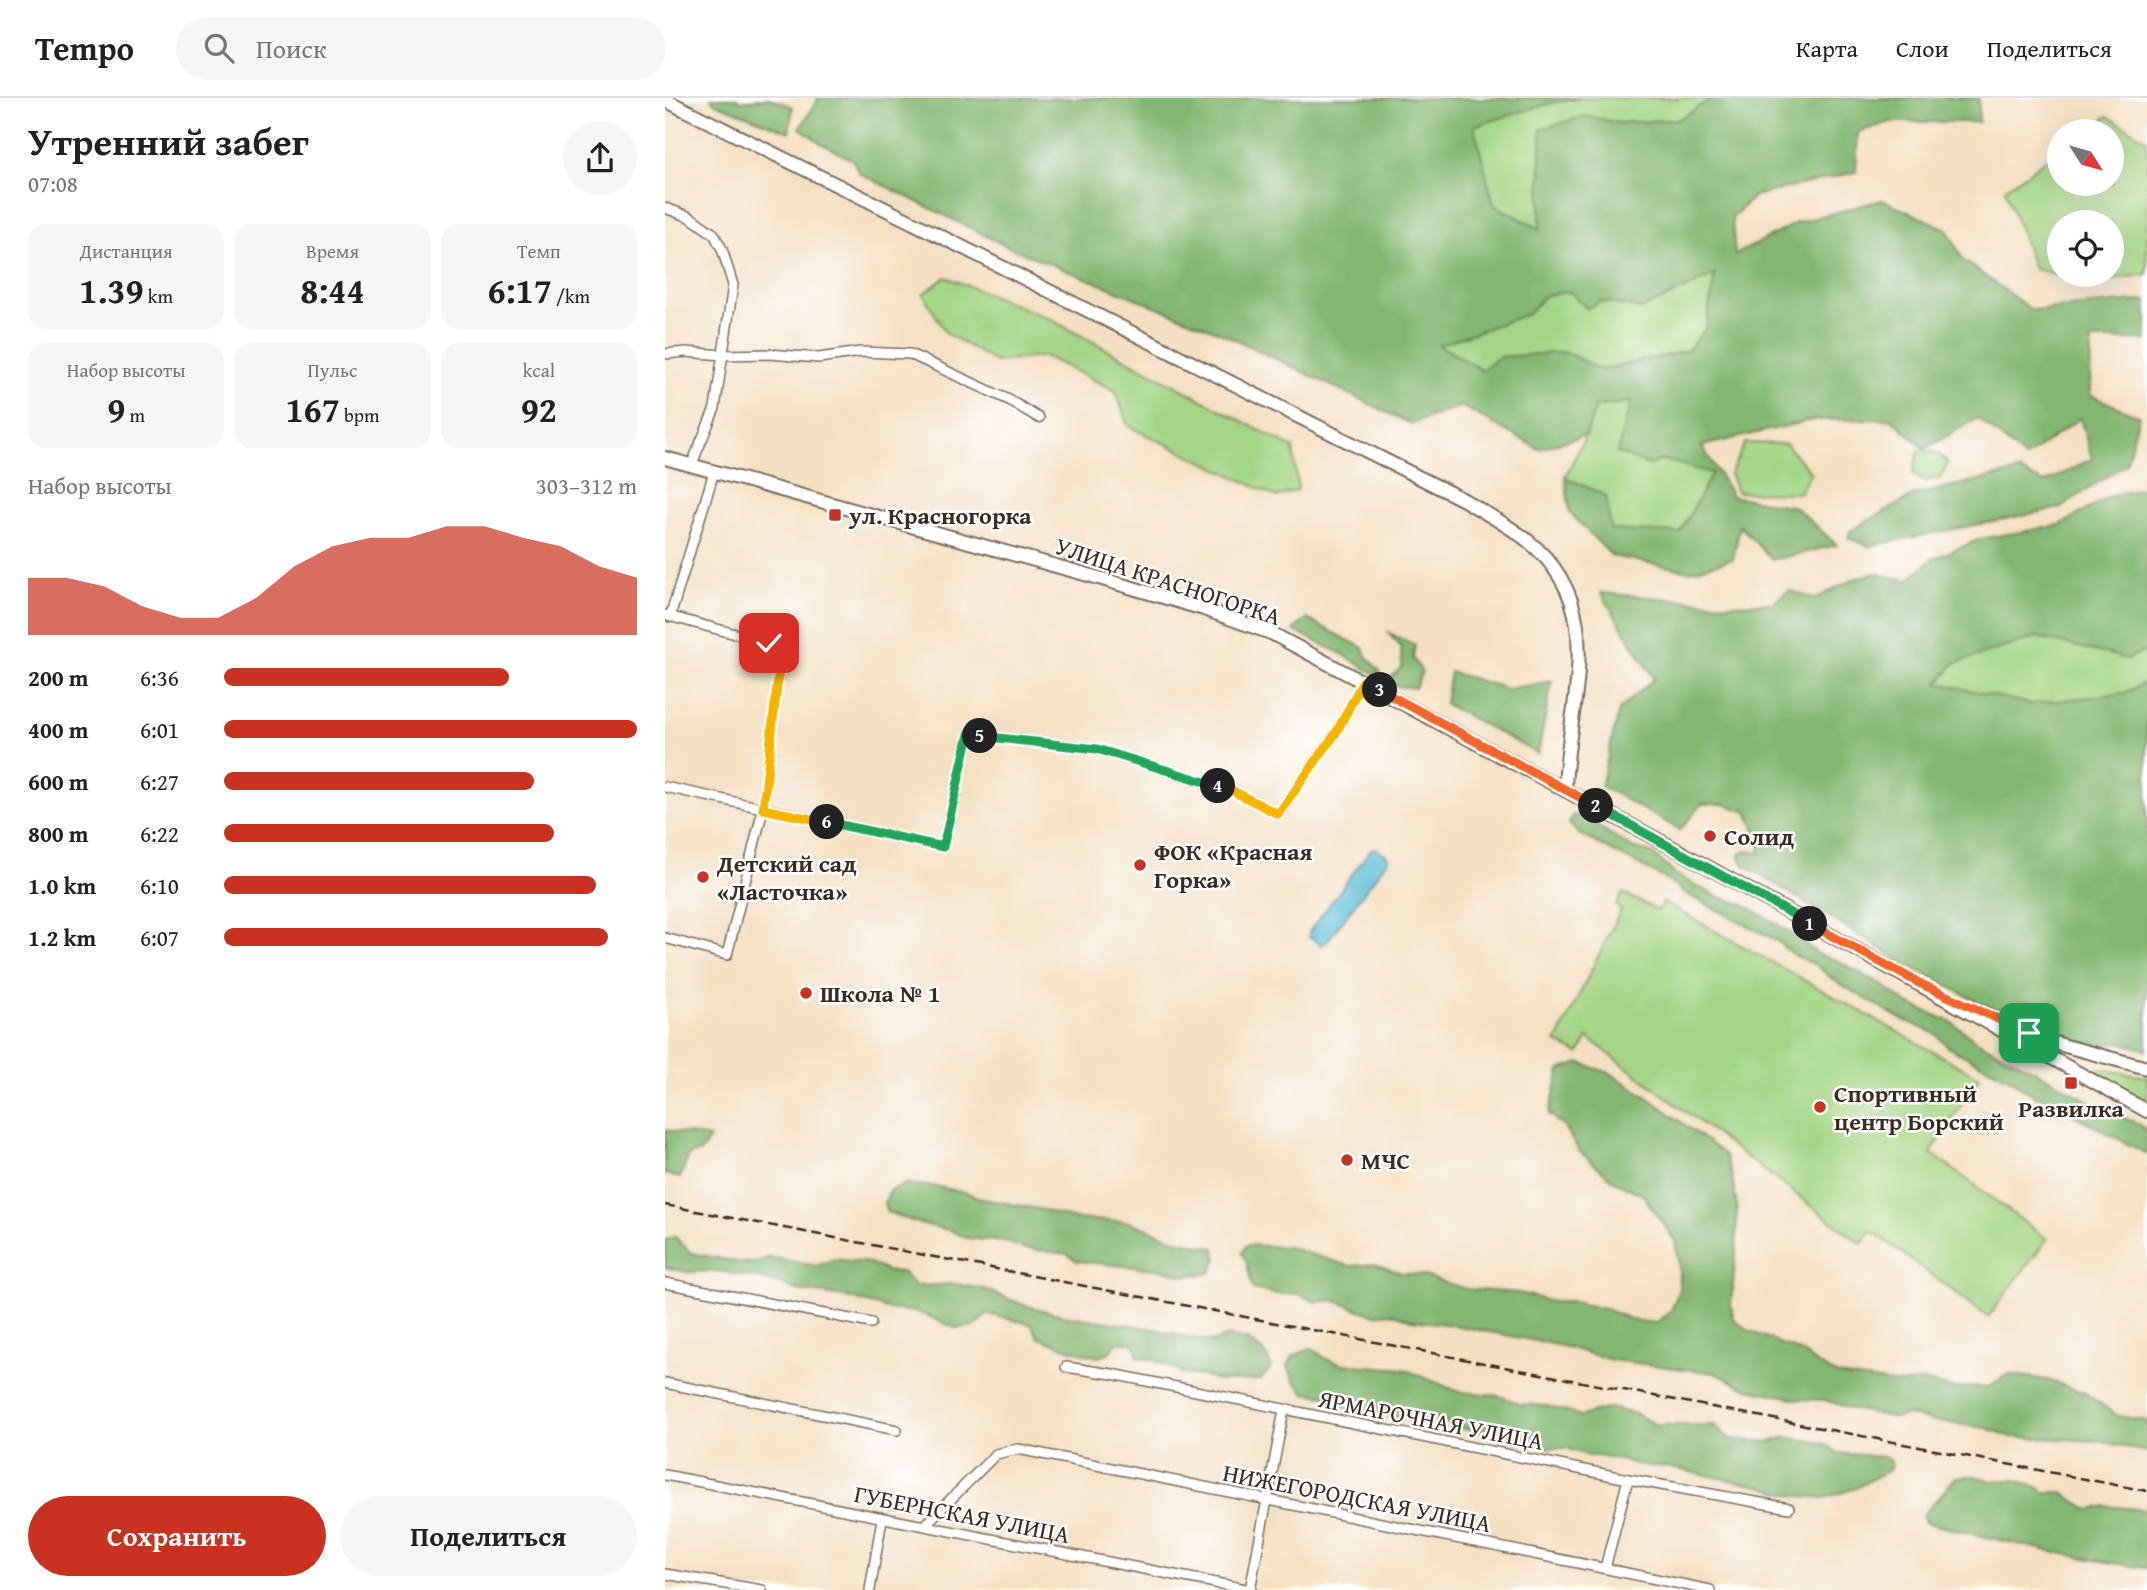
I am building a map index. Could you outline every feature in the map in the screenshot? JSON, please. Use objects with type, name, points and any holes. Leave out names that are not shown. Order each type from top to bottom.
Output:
[{"type":"main road","points":[[665,100],[1464,500],[1528,540],[1561,577],[1575,609],[1580,664],[1565,789]]},
{"type":"main road","name":"УЛИЦА КРАСНОГОРКА","points":[[665,458],[1204,609],[1271,633],[1565,789],[1921,984]]},
{"type":"main road","points":[[1921,984],[2047,1041],[2147,1068]]},
{"type":"main road","points":[[1921,984],[2147,1111]]},
{"type":"street","points":[[665,208],[702,223],[714,234],[722,249],[733,285],[715,408],[691,466]]},
{"type":"street","points":[[665,354],[769,354],[819,358],[861,352],[910,354],[1009,400],[1039,418]]},
{"type":"street","points":[[665,939],[727,955],[763,809],[779,654],[769,643],[667,616],[714,472]]},
{"type":"street","points":[[665,787],[943,847],[969,734],[1097,749],[1233,791],[1278,814],[1336,733],[1363,681]]},
{"type":"street","points":[[665,1283],[871,1323]]},
{"type":"street","name":"ЯРМАРОЧНАЯ УЛИЦА","points":[[1066,1367],[1112,1374],[1628,1479],[1789,1508]]},
{"type":"street","points":[[665,1383],[897,1430]]},
{"type":"street","points":[[1251,1590],[1284,1410]]},
{"type":"street","name":"НИЖЕГОРОДСКАЯ УЛИЦА","points":[[925,1525],[996,1454],[1018,1449],[1710,1590]]},
{"type":"street","name":"ГУБЕРНСКАЯ УЛИЦА","points":[[665,1475],[1251,1590]]},
{"type":"street","points":[[1605,1568],[1628,1479]]},
{"type":"street","points":[[870,1590],[882,1519]]},
{"type":"street","points":[[665,1574],[762,1590]]},
{"type":"green space","points":[[711,98],[737,98],[740,101],[769,98],[793,107],[789,132],[715,103]]},
{"type":"green space","points":[[817,98],[1581,98],[1551,103],[1474,126],[1494,205],[1540,229],[1541,129],[1585,116],[1620,123],[1679,119],[1713,98],[1979,98],[1979,122],[1890,122],[1858,132],[1856,172],[1754,196],[1732,218],[1735,255],[1796,223],[1882,200],[1947,229],[1963,260],[2032,310],[2147,300],[2147,340],[2091,340],[2090,395],[2139,416],[2126,464],[2060,508],[1869,546],[1848,538],[1850,531],[1914,495],[2019,471],[2044,483],[2092,459],[2080,418],[2025,458],[1978,418],[1925,449],[1892,419],[1812,420],[1702,446],[1732,496],[1795,507],[1837,545],[1772,560],[1740,526],[1733,559],[1690,571],[1612,556],[1570,513],[1565,477],[1606,496],[1611,530],[1680,533],[1712,473],[1663,460],[1649,465],[1617,453],[1631,402],[1596,406],[1586,435],[1539,449],[1461,406],[1411,424],[1222,333],[1011,248],[859,173],[853,160],[822,144],[800,128]],"holes":[[[1715,275],[1706,328],[1687,351],[1600,370],[1566,352],[1499,357],[1482,370],[1439,345],[1528,314],[1545,295],[1570,292],[1587,309],[1600,301],[1642,309]]]},
{"type":"green space","points":[[1581,98],[1713,98],[1679,119],[1620,123],[1585,116],[1541,229],[1494,205],[1473,126],[1551,103]]},
{"type":"green space","points":[[2125,126],[2147,140],[2147,274],[2124,278],[2124,210],[2047,210],[2047,272],[2034,269],[2005,189],[2047,159],[2047,196],[2125,196]]},
{"type":"green space","points":[[1715,275],[1706,328],[1688,351],[1600,370],[1566,352],[1482,370],[1438,345],[1528,314],[1545,295],[1570,292],[1642,309]]},
{"type":"green space","points":[[946,277],[1048,318],[1293,448],[1298,490],[1277,497],[1128,426],[1116,391],[1044,356],[996,362],[946,333],[923,294]]},
{"type":"green space","points":[[1632,402],[1663,460],[1712,473],[1680,533],[1610,530],[1606,496],[1565,477],[1586,435],[1596,406]]},
{"type":"green space","points":[[1745,443],[1786,444],[1811,473],[1799,493],[1737,492],[1730,474]]},
{"type":"green space","points":[[1919,450],[1938,453],[1948,463],[1940,478],[1924,481],[1913,474]]},
{"type":"green space","points":[[2147,487],[2147,650],[2128,659],[2037,637],[1955,663],[1938,683],[2030,704],[2124,693],[2147,682],[2147,1050],[2120,1042],[2102,1046],[2062,1036],[2047,1026],[2022,1016],[2000,1013],[1904,963],[1744,865],[1739,855],[1746,851],[1760,853],[1761,843],[1747,812],[1724,804],[1702,804],[1680,830],[1601,786],[1619,710],[1654,679],[1601,593],[1726,604],[1772,603],[1789,590],[1815,599],[1854,579],[1874,573],[1908,580],[1932,559],[1980,539],[2060,525],[2113,495]]},
{"type":"green space","points":[[1307,619],[1363,648],[1367,657],[1381,672],[1373,673],[1293,630]]},
{"type":"green space","points":[[1387,632],[1415,645],[1413,658],[1422,672],[1415,688],[1397,686],[1387,681],[1402,667],[1401,647]]},
{"type":"green space","points":[[2037,637],[2128,659],[2147,650],[2147,682],[2124,693],[2030,704],[1938,684],[1955,663]]},
{"type":"green space","points":[[1450,672],[1508,689],[1552,681],[1538,754],[1445,704]]},
{"type":"green space","points":[[1573,815],[1584,817],[1632,848],[1652,853],[1676,875],[1716,896],[1745,905],[1790,932],[1819,955],[1834,959],[1881,984],[1908,1004],[1951,1022],[1980,1043],[2103,1109],[2139,1124],[2147,1131],[2147,1154],[2066,1111],[2054,1100],[2036,1097],[2007,1077],[1949,1048],[1936,1034],[1899,1018],[1866,999],[1832,979],[1817,966],[1792,954],[1776,940],[1686,894],[1664,878],[1579,834],[1569,823]]},
{"type":"green space","name":"Спортивный центр Борский","points":[[1623,893],[1658,911],[1663,902],[1979,1077],[1931,1153],[2047,1239],[1988,1317],[1875,1233],[1871,1231],[1862,1244],[1588,1038],[1579,1054],[1556,1042],[1621,910],[1616,906]]},
{"type":"green space","points":[[1579,1063],[1610,1073],[1652,1100],[1724,1154],[1732,1176],[1737,1207],[1731,1304],[1733,1318],[1748,1330],[1803,1353],[1838,1375],[1899,1384],[1923,1381],[1952,1388],[1988,1387],[2008,1374],[2048,1380],[2085,1393],[2118,1416],[2147,1421],[2147,1452],[2101,1441],[2012,1437],[1986,1428],[1908,1415],[1896,1418],[1825,1400],[1798,1399],[1748,1389],[1715,1373],[1612,1360],[1562,1346],[1412,1320],[1391,1313],[1374,1315],[1333,1300],[1315,1302],[1299,1294],[1275,1294],[1253,1289],[1247,1262],[1242,1253],[1247,1245],[1287,1247],[1350,1266],[1375,1264],[1466,1289],[1520,1293],[1553,1302],[1574,1302],[1605,1309],[1633,1320],[1655,1323],[1671,1311],[1679,1289],[1675,1241],[1643,1195],[1614,1181],[1579,1151],[1565,1128],[1549,1114],[1560,1070]]},
{"type":"green space","points":[[2099,1069],[2147,1077],[2147,1101],[2097,1073]]},
{"type":"green space","points":[[665,1130],[710,1138],[701,1152],[689,1155],[680,1178],[665,1174]]},
{"type":"green space","points":[[906,1184],[968,1193],[983,1199],[1039,1209],[1075,1219],[1130,1222],[1176,1240],[1215,1248],[1217,1260],[1210,1273],[1186,1276],[1163,1270],[1077,1261],[1067,1254],[1023,1248],[1006,1242],[967,1238],[887,1212],[884,1203],[890,1190]]},
{"type":"green space","points":[[675,1237],[691,1253],[737,1262],[754,1263],[770,1257],[817,1266],[834,1259],[870,1263],[886,1271],[902,1272],[915,1286],[954,1284],[984,1289],[1024,1305],[1062,1315],[1149,1328],[1213,1342],[1227,1336],[1247,1340],[1266,1354],[1271,1367],[1261,1380],[1220,1381],[1184,1374],[1155,1360],[1138,1357],[1134,1343],[1118,1342],[1110,1352],[1099,1357],[1039,1338],[1031,1324],[988,1314],[974,1326],[956,1328],[917,1312],[887,1309],[851,1298],[797,1290],[764,1279],[718,1271],[687,1272],[665,1267],[665,1240]]},
{"type":"green space","points":[[1312,1348],[1326,1359],[1342,1364],[1404,1369],[1459,1392],[1497,1395],[1520,1404],[1547,1406],[1581,1416],[1609,1408],[1636,1414],[1656,1425],[1714,1425],[1730,1439],[1770,1442],[1786,1437],[1824,1443],[1838,1453],[1884,1457],[1891,1462],[1890,1469],[1856,1488],[1824,1498],[1792,1495],[1666,1467],[1640,1465],[1604,1456],[1588,1456],[1567,1448],[1547,1448],[1517,1442],[1499,1433],[1455,1428],[1440,1419],[1392,1417],[1341,1406],[1326,1396],[1305,1393],[1293,1379],[1288,1366],[1293,1356]]},
{"type":"green space","points":[[1975,1476],[1992,1481],[2015,1480],[2045,1492],[2061,1492],[2090,1510],[2106,1506],[2147,1510],[2147,1568],[2064,1554],[1926,1523],[1922,1516],[1956,1477]]},
{"type":"water","points":[[1375,848],[1387,855],[1388,860],[1326,943],[1321,945],[1309,937],[1309,932],[1370,850]]},
{"type":"railway","points":[[665,1205],[2147,1491]]},
{"type":"place","name":"ул. Красногорка","points":[[835,515]]},
{"type":"place","name":"Солид","points":[[1710,836]]},
{"type":"place","name":"ФОК «Красная Горка»","points":[[1140,865]]},
{"type":"place","name":"Детский сад «Ласточка»","points":[[703,877]]},
{"type":"place","name":"Школа № 1","points":[[806,993]]},
{"type":"place","name":"Развилка","points":[[2071,1083]]},
{"type":"place","name":"Спортивный центр Борский","points":[[1820,1107]]},
{"type":"place","name":"МЧС","points":[[1347,1160]]},
{"type":"route","points":[[769,643],[776,648],[780,660],[763,809],[943,847],[969,734],[1097,749],[1233,791],[1278,814],[1332,740],[1363,681],[1921,984],[2029,1033]]}]
